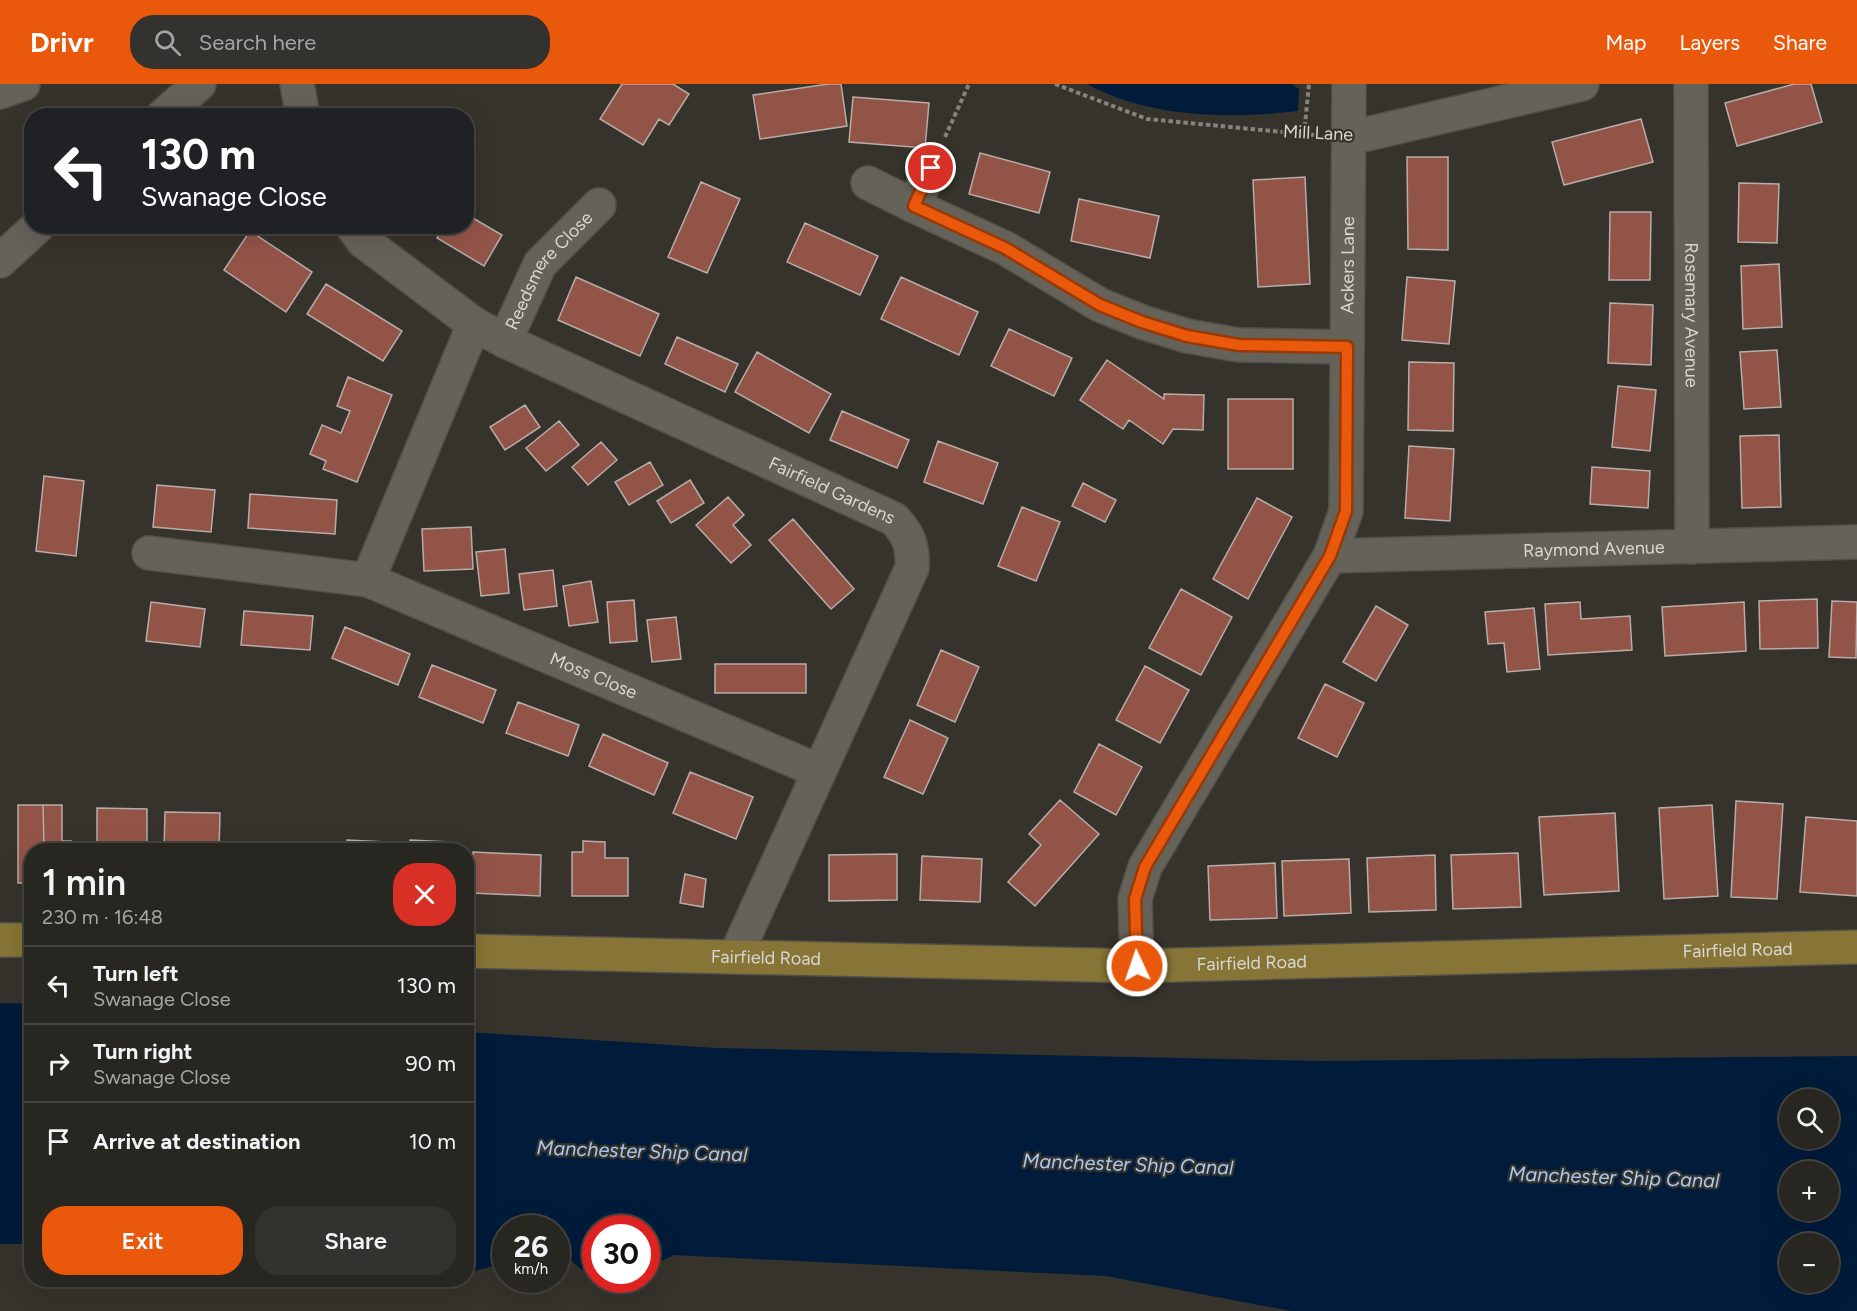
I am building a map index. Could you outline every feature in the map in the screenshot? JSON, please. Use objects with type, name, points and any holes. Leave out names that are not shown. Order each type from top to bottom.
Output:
[{"type":"main road","points":[[0,939],[24,940]]},
{"type":"main road","name":"Fairfield Road","points":[[474,951],[1137,966],[1857,947]]},
{"type":"street","points":[[0,92],[23,84]]},
{"type":"street","points":[[172,108],[199,84]]},
{"type":"street","points":[[297,84],[302,108]]},
{"type":"street","name":"Ackers Lane","points":[[1137,966],[1135,899],[1145,867],[1330,556],[1346,511],[1349,84]]},
{"type":"street","name":"Mill Lane","points":[[1350,138],[1582,84]]},
{"type":"street","name":"Rosemary Avenue","points":[[1691,84],[1692,547]]},
{"type":"street","points":[[914,206],[931,168]]},
{"type":"street","points":[[868,183],[1005,248],[1100,305],[1142,322],[1187,336],[1239,345],[1347,347]]},
{"type":"street","name":"Reedsmere Close","points":[[505,341],[540,264],[599,205]]},
{"type":"street","points":[[0,261],[29,234]]},
{"type":"street","name":"Fairfield Gardens","points":[[358,234],[363,241],[474,324],[505,341],[894,519],[906,532],[913,550],[912,568],[735,957]]},
{"type":"street","points":[[368,580],[474,324]]},
{"type":"street","name":"Raymond Avenue","points":[[1330,556],[1857,542]]},
{"type":"street","name":"Moss Close","points":[[149,553],[368,580],[819,771]]},
{"type":"path","points":[[931,168],[969,84]]},
{"type":"path","name":"Mill Lane","points":[[1055,84],[1147,119],[1350,138]]},
{"type":"path","points":[[1304,134],[1309,84]]},
{"type":"water","points":[[1087,84],[1292,84],[1299,89],[1298,111],[1217,115],[1163,110],[1136,104]]},
{"type":"water","points":[[0,1003],[24,1004],[24,1244],[0,1244]]},
{"type":"water","name":"Manchester Ship Canal","points":[[474,1032],[717,1048],[1322,1061],[1857,1056],[1857,1311],[1291,1311],[1106,1276],[674,1255],[660,1262],[660,1215],[582,1215],[582,1270],[570,1260],[570,1215],[492,1215],[492,1266],[474,1271]]},
{"type":"building","points":[[622,84],[673,84],[689,94],[669,125],[659,119],[643,145],[600,119]]},
{"type":"building","points":[[841,84],[847,126],[760,139],[753,95]]},
{"type":"building","points":[[1794,84],[1811,84],[1822,122],[1737,146],[1725,103]]},
{"type":"building","points":[[853,97],[929,103],[925,148],[849,142]]},
{"type":"building","points":[[1641,119],[1653,162],[1564,185],[1552,142]]},
{"type":"building","points":[[980,153],[1050,172],[1039,213],[969,194]]},
{"type":"building","points":[[1407,157],[1448,157],[1448,250],[1408,249]]},
{"type":"building","points":[[1305,177],[1310,284],[1258,287],[1253,180]]},
{"type":"building","points":[[701,182],[740,199],[707,273],[668,257]]},
{"type":"building","points":[[1739,183],[1779,184],[1777,243],[1738,242]]},
{"type":"building","points":[[1079,199],[1159,216],[1150,258],[1071,241]]},
{"type":"building","points":[[1610,212],[1651,212],[1650,280],[1609,280]]},
{"type":"building","points":[[474,219],[502,235],[484,266],[437,238],[439,234],[474,234]]},
{"type":"building","points":[[805,223],[878,256],[860,295],[787,262]]},
{"type":"building","points":[[248,234],[255,234],[312,272],[286,312],[224,270]]},
{"type":"building","points":[[1779,264],[1782,327],[1743,329],[1741,266]]},
{"type":"building","points":[[576,277],[659,314],[640,356],[558,320]]},
{"type":"building","points":[[901,277],[978,312],[959,355],[881,319]]},
{"type":"building","points":[[1407,277],[1455,281],[1449,344],[1402,340]]},
{"type":"building","points":[[326,284],[402,331],[383,361],[307,314]]},
{"type":"building","points":[[1610,303],[1653,305],[1651,365],[1608,363]]},
{"type":"building","points":[[1009,329],[1072,358],[1054,396],[991,366]]},
{"type":"building","points":[[677,337],[738,364],[725,392],[665,364]]},
{"type":"building","points":[[1777,350],[1781,407],[1744,409],[1740,352]]},
{"type":"building","points":[[757,352],[831,394],[809,433],[735,392]]},
{"type":"building","points":[[1107,360],[1164,399],[1164,394],[1204,395],[1203,430],[1173,429],[1163,444],[1129,420],[1123,429],[1080,400]]},
{"type":"building","points":[[1409,362],[1454,363],[1453,431],[1408,430]]},
{"type":"building","points":[[348,377],[392,395],[357,482],[323,469],[326,461],[310,454],[322,425],[341,433],[350,411],[337,406]]},
{"type":"building","points":[[1618,386],[1656,390],[1650,451],[1612,447]]},
{"type":"building","points":[[1228,399],[1293,399],[1293,469],[1228,469]]},
{"type":"building","points":[[525,405],[540,427],[505,450],[490,427]]},
{"type":"building","points":[[842,411],[909,440],[897,468],[830,440]]},
{"type":"building","points":[[559,421],[579,445],[546,471],[526,448]]},
{"type":"building","points":[[1779,435],[1781,507],[1742,508],[1740,436]]},
{"type":"building","points":[[938,441],[998,463],[983,504],[924,482]]},
{"type":"building","points":[[601,442],[617,460],[588,485],[572,467]]},
{"type":"building","points":[[1409,446],[1454,449],[1450,521],[1405,518]]},
{"type":"building","points":[[650,462],[663,485],[629,505],[615,482]]},
{"type":"building","points":[[1592,467],[1650,471],[1648,508],[1590,504]]},
{"type":"building","points":[[44,476],[84,481],[76,556],[36,551]]},
{"type":"building","points":[[690,480],[704,503],[671,523],[657,501]]},
{"type":"building","points":[[1083,483],[1116,500],[1105,522],[1072,506]]},
{"type":"building","points":[[157,485],[215,490],[211,532],[153,527]]},
{"type":"building","points":[[250,494],[337,500],[335,534],[248,528]]},
{"type":"building","points":[[728,497],[744,515],[733,525],[751,545],[731,563],[696,525]]},
{"type":"building","points":[[1257,498],[1292,517],[1248,599],[1213,579]]},
{"type":"building","points":[[1022,507],[1060,522],[1036,581],[998,566]]},
{"type":"building","points":[[793,519],[854,589],[831,609],[769,540]]},
{"type":"building","points":[[471,527],[473,569],[424,571],[422,529]]},
{"type":"building","points":[[505,549],[509,593],[481,596],[476,552]]},
{"type":"building","points":[[553,570],[557,606],[524,610],[519,574]]},
{"type":"building","points":[[591,581],[598,622],[569,626],[563,586]]},
{"type":"building","points":[[1181,589],[1232,617],[1201,675],[1149,648]]},
{"type":"building","points":[[1817,599],[1818,648],[1760,649],[1759,601]]},
{"type":"building","points":[[634,600],[637,641],[610,643],[607,602]]},
{"type":"building","points":[[1832,601],[1857,602],[1856,658],[1829,657]]},
{"type":"building","points":[[151,602],[205,609],[200,647],[146,641]]},
{"type":"building","points":[[1580,602],[1581,619],[1630,616],[1632,650],[1548,655],[1545,604]]},
{"type":"building","points":[[1744,602],[1746,651],[1665,656],[1662,607]]},
{"type":"building","points":[[1376,606],[1408,625],[1376,681],[1343,662]]},
{"type":"building","points":[[1534,608],[1540,669],[1507,672],[1504,643],[1488,644],[1485,612]]},
{"type":"building","points":[[244,611],[313,616],[310,650],[241,645]]},
{"type":"building","points":[[676,617],[681,659],[652,662],[647,620]]},
{"type":"building","points":[[345,627],[410,654],[398,685],[332,658]]},
{"type":"building","points":[[941,650],[979,667],[955,722],[917,705]]},
{"type":"building","points":[[715,664],[806,664],[806,693],[715,693]]},
{"type":"building","points":[[432,665],[496,690],[483,723],[419,697]]},
{"type":"building","points":[[1145,666],[1189,690],[1160,743],[1116,720]]},
{"type":"building","points":[[1325,684],[1364,703],[1337,757],[1298,738]]},
{"type":"building","points":[[518,702],[579,725],[568,756],[506,733]]},
{"type":"building","points":[[910,720],[948,738],[923,794],[884,777]]},
{"type":"building","points":[[603,734],[668,763],[654,795],[589,766]]},
{"type":"building","points":[[1099,744],[1142,767],[1116,815],[1074,792]]},
{"type":"building","points":[[690,772],[753,797],[736,839],[673,813]]},
{"type":"building","points":[[1060,800],[1099,834],[1035,906],[1008,882],[1041,845],[1029,834]]},
{"type":"building","points":[[1736,801],[1783,804],[1777,899],[1731,897]]},
{"type":"building","points":[[18,805],[43,805],[44,843],[24,843],[24,883],[18,883]]},
{"type":"building","points":[[43,805],[62,805],[62,841],[71,841],[71,843],[44,843]]},
{"type":"building","points":[[1712,805],[1718,896],[1664,899],[1659,808]]},
{"type":"building","points":[[97,808],[147,809],[147,843],[97,843]]},
{"type":"building","points":[[165,812],[220,813],[219,843],[164,843]]},
{"type":"building","points":[[1615,813],[1619,891],[1544,895],[1539,817]]},
{"type":"building","points":[[1806,817],[1857,821],[1857,896],[1800,892]]},
{"type":"building","points":[[347,840],[387,842],[387,843],[347,843]]},
{"type":"building","points":[[410,840],[450,842],[450,843],[410,843]]},
{"type":"building","points":[[583,841],[605,842],[605,858],[628,858],[628,896],[572,896],[572,852],[583,852]]},
{"type":"building","points":[[474,852],[541,855],[540,896],[474,893]]},
{"type":"building","points":[[1518,853],[1521,907],[1453,909],[1451,855]]},
{"type":"building","points":[[897,854],[897,900],[829,901],[829,855]]},
{"type":"building","points":[[1435,855],[1436,910],[1369,912],[1367,858]]},
{"type":"building","points":[[922,856],[982,859],[980,902],[920,900]]},
{"type":"building","points":[[1349,859],[1351,913],[1284,916],[1282,861]]},
{"type":"building","points":[[1275,863],[1277,918],[1210,920],[1208,866]]},
{"type":"building","points":[[685,874],[706,879],[703,907],[680,903]]},
{"type":"route","points":[[931,168],[914,206],[1005,248],[1100,305],[1142,322],[1187,336],[1239,345],[1347,347],[1346,511],[1330,556],[1145,867],[1135,899],[1137,966]]}]
